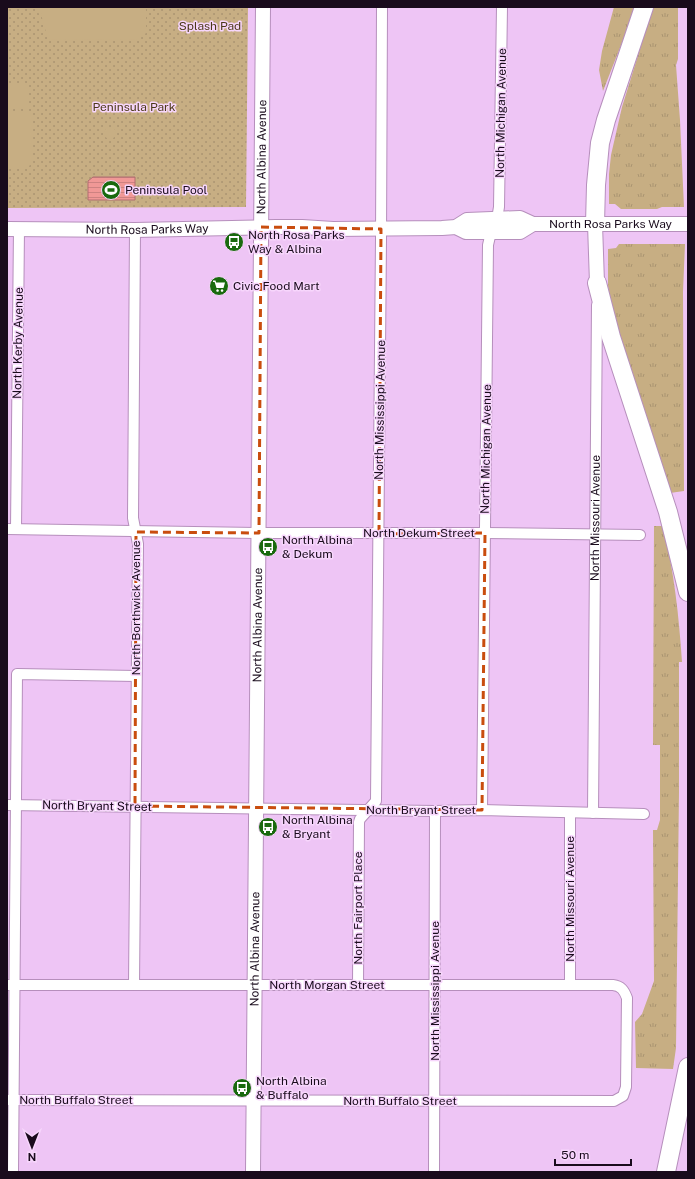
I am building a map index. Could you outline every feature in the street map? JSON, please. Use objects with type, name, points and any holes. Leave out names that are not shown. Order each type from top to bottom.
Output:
[{"type":"highway","points":[[596,224],[597,162],[600,143],[606,120],[644,7]]},
{"type":"highway","points":[[597,283],[611,337],[668,512],[688,592]]},
{"type":"highway","points":[[666,1172],[688,1067]]},
{"type":"street","name":"North Albina Avenue","points":[[253,1172],[263,7]]},
{"type":"street","name":"North Mississippi Avenue","points":[[369,810],[376,801],[382,7]]},
{"type":"street","name":"North Michigan Avenue","points":[[497,219],[499,207],[502,7]]},
{"type":"street","name":"North Rosa Parks Way","points":[[456,227],[467,220],[520,218],[532,224],[688,224]]},
{"type":"street","name":"North Rosa Parks Way","points":[[13,229],[135,230],[261,227],[381,229],[456,227],[466,232],[520,232],[532,224]]},
{"type":"street","name":"North Missouri Avenue","points":[[593,813],[597,283],[596,224]]},
{"type":"street","name":"North Kerby Avenue","points":[[12,529],[13,229]]},
{"type":"street","name":"North Borthwick Avenue","points":[[134,985],[138,544],[133,518],[135,230]]},
{"type":"street","name":"North Michigan Avenue","points":[[482,810],[488,245],[491,232]]},
{"type":"street","name":"North Dekum Street","points":[[12,529],[136,532],[640,535]]},
{"type":"street","points":[[14,1172],[11,1100],[11,805],[17,674],[136,676]]},
{"type":"street","name":"North Bryant Street","points":[[11,805],[435,811],[482,810],[644,814]]},
{"type":"street","name":"North Fairport Place","points":[[358,985],[359,822],[369,810]]},
{"type":"street","name":"North Mississippi Avenue","points":[[434,1172],[435,811]]},
{"type":"street","name":"North Missouri Avenue","points":[[570,813],[570,985]]},
{"type":"street","name":"North Morgan Street","points":[[11,986],[613,985],[622,988],[627,998],[626,1087],[623,1096]]},
{"type":"street","name":"North Buffalo Street","points":[[11,1100],[614,1100],[623,1096]]},
{"type":"highlighted area","points":[[261,227],[381,229],[379,534],[485,533],[482,810],[135,806],[136,532],[259,533]]},
{"type":"green space","name":"Peninsula Park","points":[[7,7],[248,7],[246,207],[7,208]]},
{"type":"green space","points":[[36,7],[146,7],[146,33],[138,40],[48,39],[42,13],[39,14]]},
{"type":"green space","points":[[614,7],[636,7],[603,91],[599,70],[602,51]]},
{"type":"green space","points":[[653,7],[678,7],[678,59],[676,65],[684,207],[621,209],[615,204],[609,204],[609,174],[611,155],[622,107]]},
{"type":"green space","points":[[7,85],[28,85],[28,108],[7,108]]},
{"type":"green space","points":[[7,112],[27,112],[31,115],[31,164],[27,168],[7,168]]},
{"type":"green space","points":[[108,127],[112,127],[116,133],[112,139],[108,139],[104,135],[104,131]]},
{"type":"green space","points":[[619,244],[685,244],[683,292],[684,491],[670,493],[611,307],[608,286],[608,249],[616,248]]},
{"type":"green space","points":[[654,526],[663,526],[667,543],[676,594],[682,662],[679,662],[676,1048],[673,1069],[636,1068],[635,1022],[642,1014],[654,981],[653,830],[657,830],[660,820],[660,745],[653,745]]},
{"type":"shaded area","name":"Peninsula Pool","points":[[93,177],[135,177],[135,200],[88,200],[88,181]]},
{"type":"place","name":"Peninsula Pool","points":[[111,190]]},
{"type":"place","name":"North Rosa Parks Way & Albina","points":[[234,242]]},
{"type":"place","name":"Civic Food Mart","points":[[219,286]]},
{"type":"place","name":"North Albina & Dekum","points":[[268,547]]},
{"type":"place","name":"North Albina & Bryant","points":[[268,827]]},
{"type":"place","name":"North Albina & Buffalo","points":[[242,1088]]},
{"type":"park label","name":"Splash Pad","points":[[210,26]]}]
